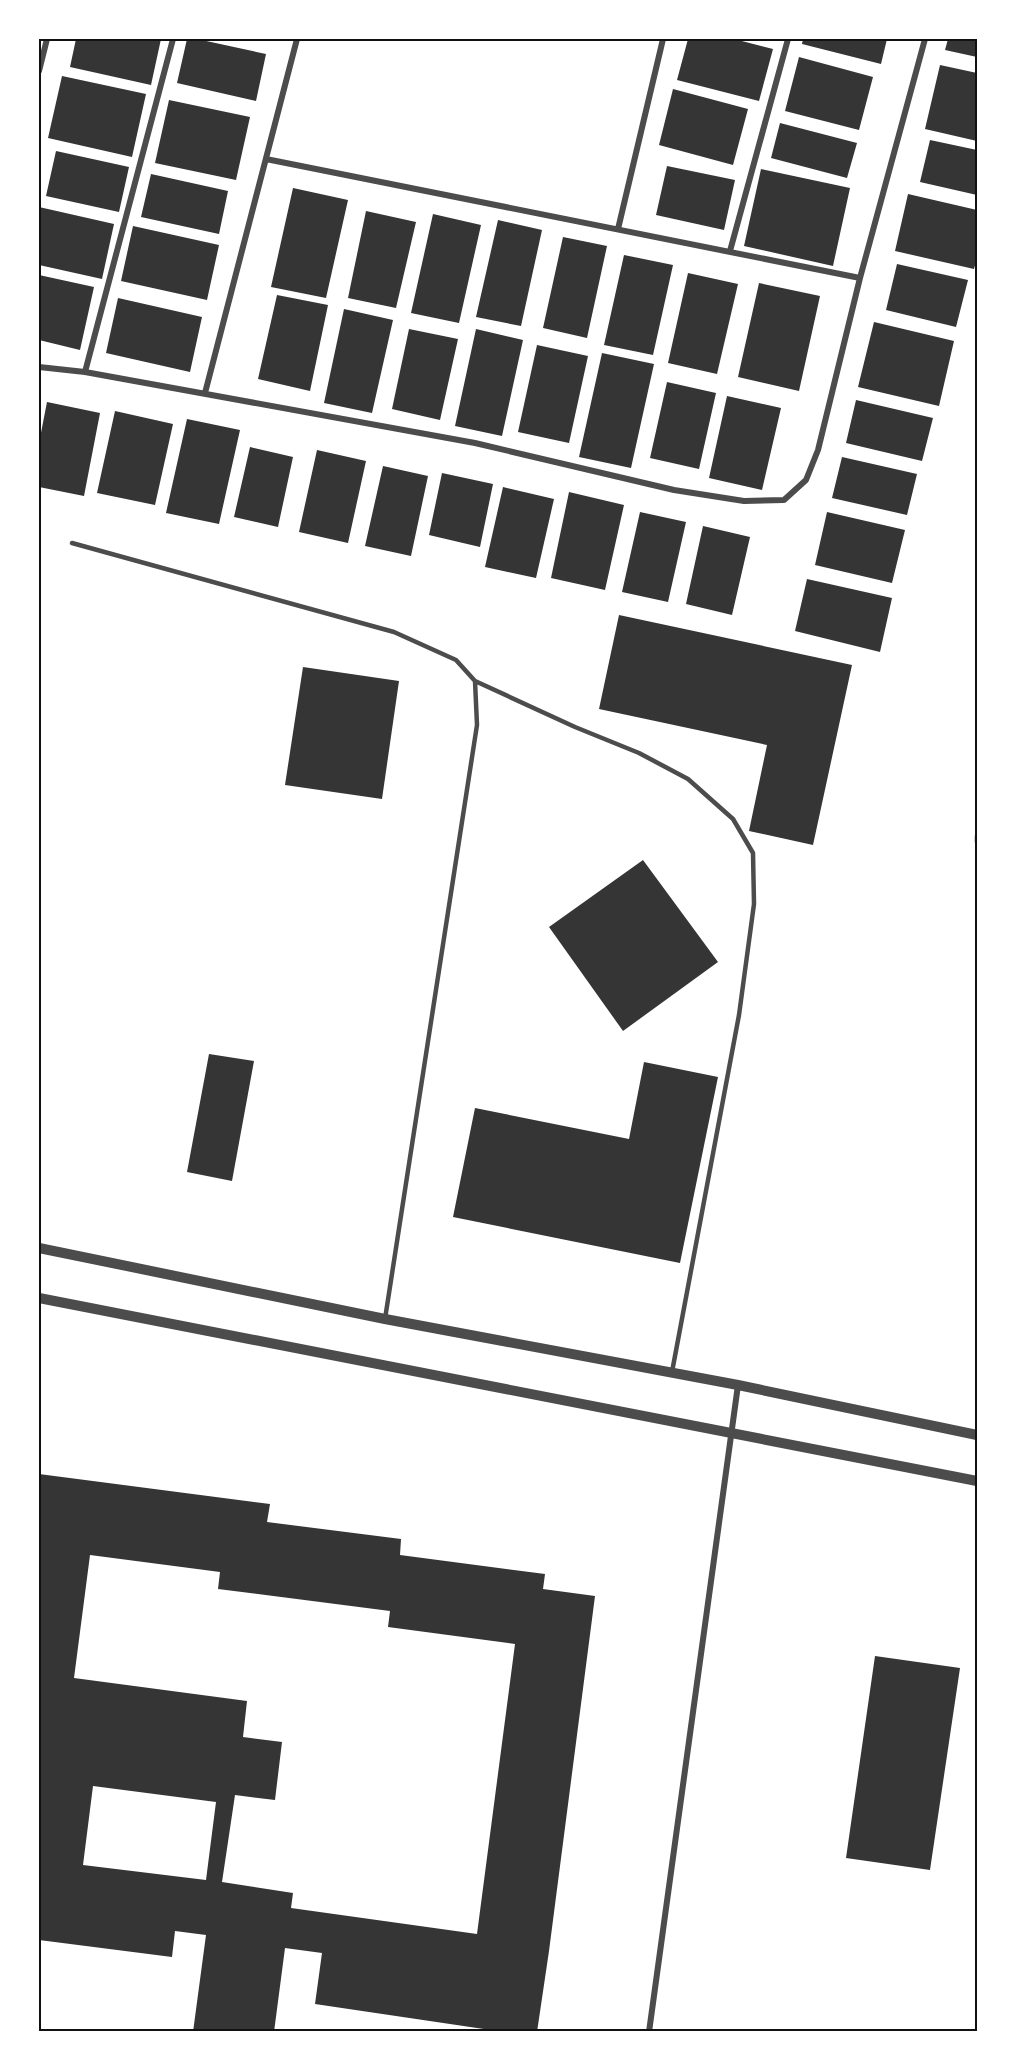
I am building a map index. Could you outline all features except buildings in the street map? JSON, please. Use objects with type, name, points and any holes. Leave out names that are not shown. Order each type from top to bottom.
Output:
[{"type":"street","points":[[39,71],[47,39]]},
{"type":"street","points":[[85,372],[173,39]]},
{"type":"street","points":[[206,393],[297,39]]},
{"type":"street","points":[[618,229],[663,39]]},
{"type":"street","points":[[730,251],[788,39]]},
{"type":"street","points":[[39,367],[85,372],[206,393],[475,443],[674,490],[744,501],[784,501],[806,480],[818,450],[860,278],[925,39]]},
{"type":"street","points":[[266,159],[860,278]]},
{"type":"street","points":[[39,1248],[385,1319],[738,1385],[977,1435]]},
{"type":"street","points":[[39,1298],[977,1481]]},
{"type":"street","points":[[649,2032],[738,1385]]},
{"type":"lane","points":[[72,543],[394,632],[456,660],[475,681],[575,727],[639,753],[688,779],[734,819],[753,853],[754,904],[739,1015],[672,1373]]},
{"type":"lane","points":[[385,1319],[477,725],[475,681]]},
{"type":"lane","points":[[977,836],[977,842]]}]
